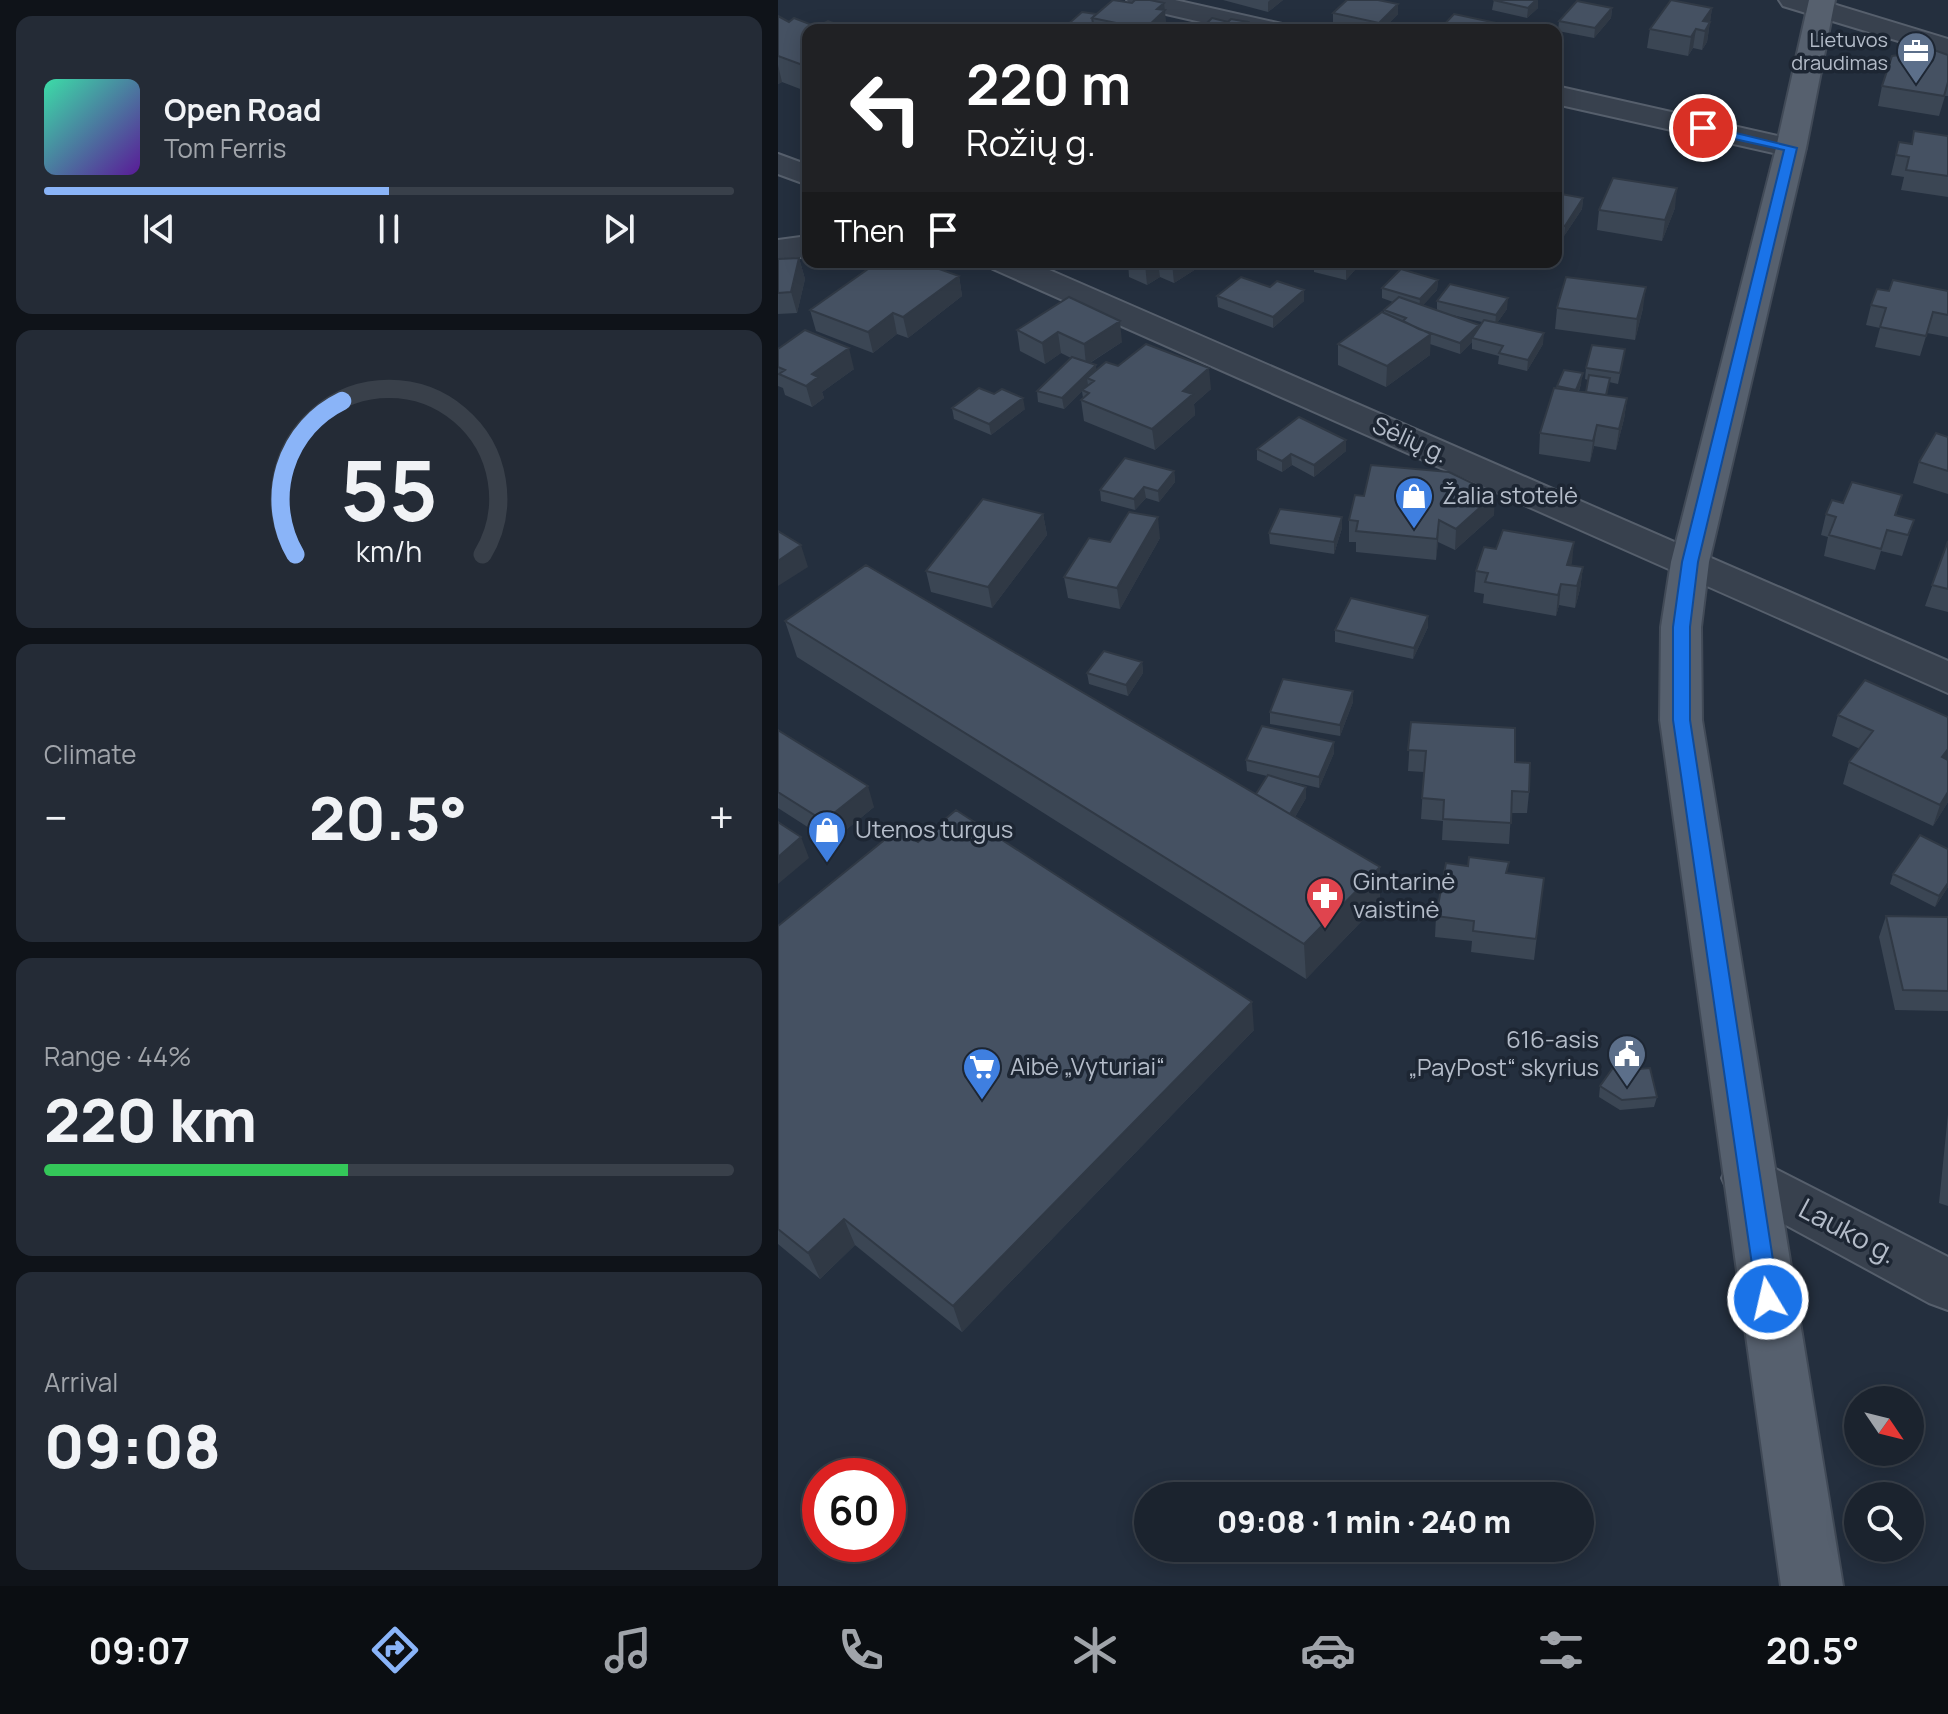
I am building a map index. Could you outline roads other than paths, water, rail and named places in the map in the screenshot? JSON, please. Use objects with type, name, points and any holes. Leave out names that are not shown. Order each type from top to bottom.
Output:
[{"type":"main road","points":[[1811,4],[1791,148],[1690,562],[1681,627],[1681,720],[1812,1586]]},
{"type":"street","points":[[1140,0],[1246,24]]},
{"type":"street","points":[[1811,4],[1948,48]]},
{"type":"street","points":[[1562,96],[1791,148]]},
{"type":"street","points":[[778,163],[802,173]]},
{"type":"street","points":[[778,250],[802,247]]},
{"type":"street","name":"Sėlių g.","points":[[1018,268],[1948,678]]},
{"type":"street","name":"Lauko g.","points":[[1748,1178],[1948,1285]]},
{"type":"place","name":"Lietuvos draudimas","points":[[1916,85]]},
{"type":"place","name":"Žalia stotelė","points":[[1414,530]]},
{"type":"place","name":"Utenos turgus","points":[[827,864]]},
{"type":"place","name":"Gintarinė vaistinė","points":[[1325,930]]},
{"type":"place","name":"616-asis „PayPost“ skyrius","points":[[1627,1088]]},
{"type":"place","name":"Aibė „Vyturiai“","points":[[982,1101]]}]
